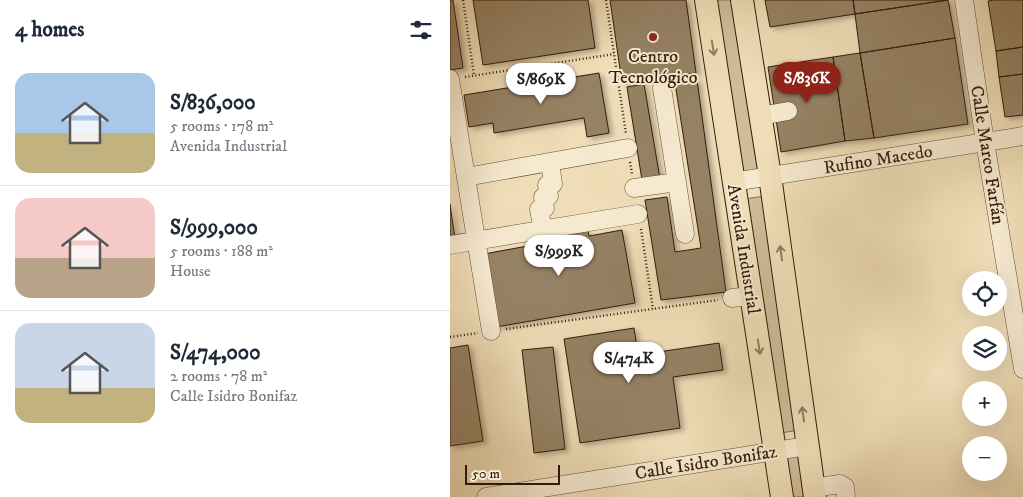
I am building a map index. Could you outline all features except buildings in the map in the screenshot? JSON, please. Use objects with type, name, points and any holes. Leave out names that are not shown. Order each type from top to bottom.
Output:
[{"type":"main road","name":"Avenida Industrial","points":[[706,0],[733,182],[742,297],[775,450],[782,497]]},
{"type":"main road","name":"Avenida Industrial","points":[[742,0],[755,64],[761,116],[770,163],[814,492]]},
{"type":"street","name":"Calle Marco Farfán","points":[[964,0],[1022,358]]},
{"type":"street","points":[[450,80],[491,331]]},
{"type":"street","points":[[662,88],[685,234]]},
{"type":"street","points":[[761,116],[788,111]]},
{"type":"street","name":"Rufino Macedo","points":[[733,182],[770,163],[986,142],[1023,136]]},
{"type":"street","points":[[466,177],[628,148]]},
{"type":"street","points":[[543,230],[539,209],[545,208],[543,197],[549,196],[547,185],[553,184],[550,162]]},
{"type":"street","points":[[634,188],[677,182]]},
{"type":"street","points":[[450,246],[638,214]]},
{"type":"street","name":"Calle Isidro Bonifaz","points":[[486,497],[807,446]]},
{"type":"street","points":[[814,492],[840,484],[845,487],[846,497]]},
{"type":"path","points":[[463,0],[474,76]]},
{"type":"path","points":[[450,80],[614,54]]},
{"type":"path","points":[[450,337],[742,297]]},
{"type":"shaded area","points":[[707,0],[741,0],[768,174],[735,179]]},
{"type":"shaded area","points":[[771,195],[805,429],[775,434],[739,200]]},
{"type":"shaded area","points":[[808,451],[815,497],[785,497],[779,455]]},
{"type":"place","name":"Centro Tecnológico","points":[[653,37]]}]
